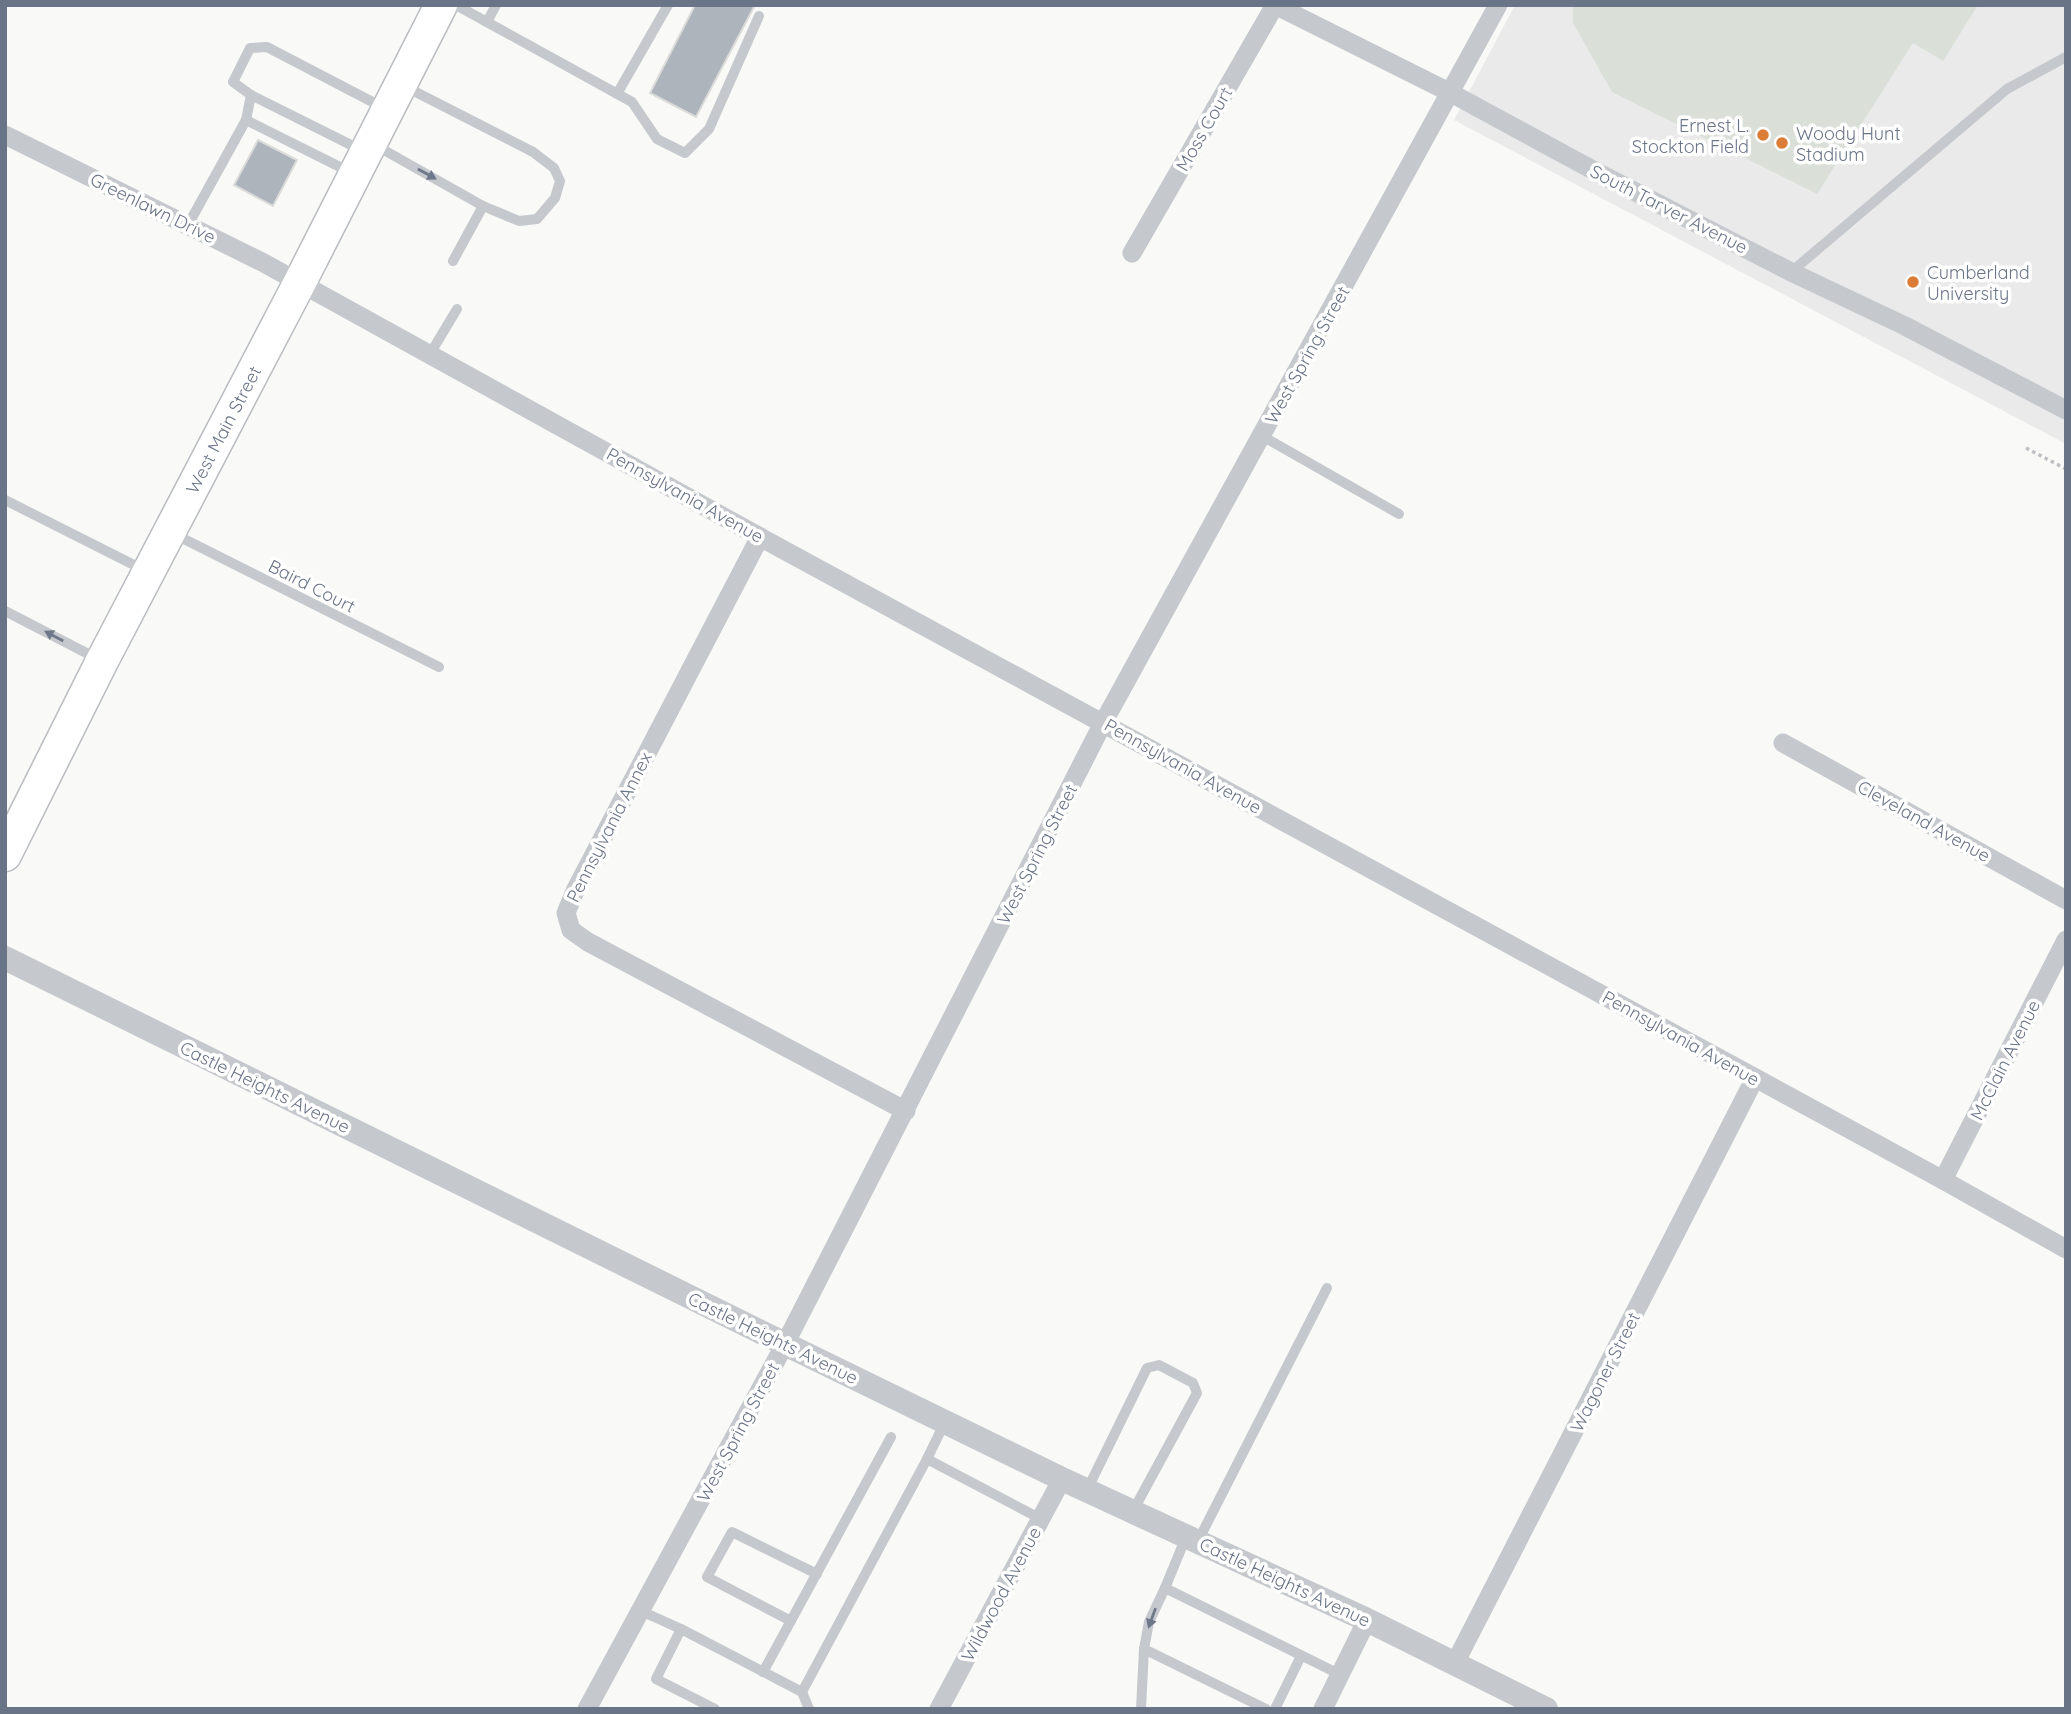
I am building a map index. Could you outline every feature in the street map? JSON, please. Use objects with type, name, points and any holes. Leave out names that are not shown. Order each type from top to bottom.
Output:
[{"type":"main road","name":"West Main Street","points":[[7,849],[441,5]]},
{"type":"street","name":"South Tarver Avenue","points":[[1275,5],[1451,93],[1791,272],[1903,325],[2066,410]]},
{"type":"street","name":"Moss Court","points":[[1132,253],[1275,5]]},
{"type":"street","name":"West Spring Street","points":[[587,1709],[785,1345],[1104,723],[1498,5]]},
{"type":"street","name":"Greenlawn Drive","points":[[5,135],[300,282]]},
{"type":"street","name":"Pennsylvania Avenue","points":[[300,282],[760,537],[1944,1180],[2066,1249]]},
{"type":"street","name":"Pennsylvania Annex","points":[[760,537],[581,879],[566,913],[571,930],[587,942],[906,1111]]},
{"type":"street","name":"Cleveland Avenue","points":[[1783,743],[2066,900]]},
{"type":"street","name":"McClain Avenue","points":[[1944,1180],[2066,940]]},
{"type":"street","name":"Castle Heights Avenue","points":[[5,958],[785,1345],[1062,1479],[1367,1620],[1546,1709]]},
{"type":"street","name":"Wagoner Street","points":[[1454,1665],[1755,1078]]},
{"type":"street","name":"Wildwood Avenue","points":[[939,1709],[1062,1479]]},
{"type":"street","points":[[1323,1709],[1367,1620]]},
{"type":"lane","points":[[456,5],[632,102],[657,139],[685,153],[709,129],[759,16]]},
{"type":"lane","points":[[487,22],[496,5]]},
{"type":"lane","points":[[617,94],[668,5]]},
{"type":"lane","points":[[246,120],[364,157],[519,221],[537,219],[555,198],[560,181],[554,168],[533,152],[395,97],[352,91],[267,47],[250,48],[233,82],[251,95],[331,136],[364,157]]},
{"type":"lane","points":[[1791,272],[2007,89],[2066,57]]},
{"type":"lane","points":[[188,225],[246,120],[251,95]]},
{"type":"lane","points":[[453,261],[483,206]]},
{"type":"lane","points":[[430,354],[457,309]]},
{"type":"lane","points":[[1262,436],[1399,514]]},
{"type":"lane","points":[[5,500],[149,573]]},
{"type":"lane","name":"Baird Court","points":[[170,532],[439,667]]},
{"type":"lane","points":[[5,611],[102,661]]},
{"type":"lane","points":[[1141,1709],[1144,1649],[1149,1622],[1164,1588],[1326,1288]]},
{"type":"lane","points":[[1087,1490],[1147,1368],[1159,1365],[1193,1383],[1197,1393],[1132,1511]]},
{"type":"lane","points":[[802,1692],[945,1422]]},
{"type":"lane","points":[[763,1672],[891,1437]]},
{"type":"lane","points":[[927,1459],[1041,1519]]},
{"type":"lane","points":[[791,1621],[707,1577],[713,1566],[732,1532],[817,1574]]},
{"type":"lane","points":[[1164,1588],[1341,1675]]},
{"type":"lane","points":[[641,1611],[802,1692],[808,1709]]},
{"type":"lane","points":[[681,1629],[656,1678],[715,1709]]},
{"type":"lane","points":[[1144,1649],[1266,1709]]},
{"type":"lane","points":[[1275,1709],[1301,1656]]},
{"type":"path","points":[[2026,448],[2066,469]]},
{"type":"shaded area","name":"Cumberland University","points":[[1515,5],[2066,5],[2066,444],[1454,120]]},
{"type":"shaded area","name":"Ernest L. Stockton Field","points":[[1573,5],[1978,5],[1943,61],[1913,43],[1817,194],[1612,92],[1573,23]]},
{"type":"building","points":[[695,5],[755,5],[696,117],[650,93]]},
{"type":"building","points":[[258,140],[297,160],[273,206],[234,185]]},
{"type":"place","name":"Ernest L. Stockton Field","points":[[1763,135]]},
{"type":"place","name":"Woody Hunt Stadium","points":[[1782,143]]},
{"type":"place","name":"Cumberland University","points":[[1913,282]]}]
